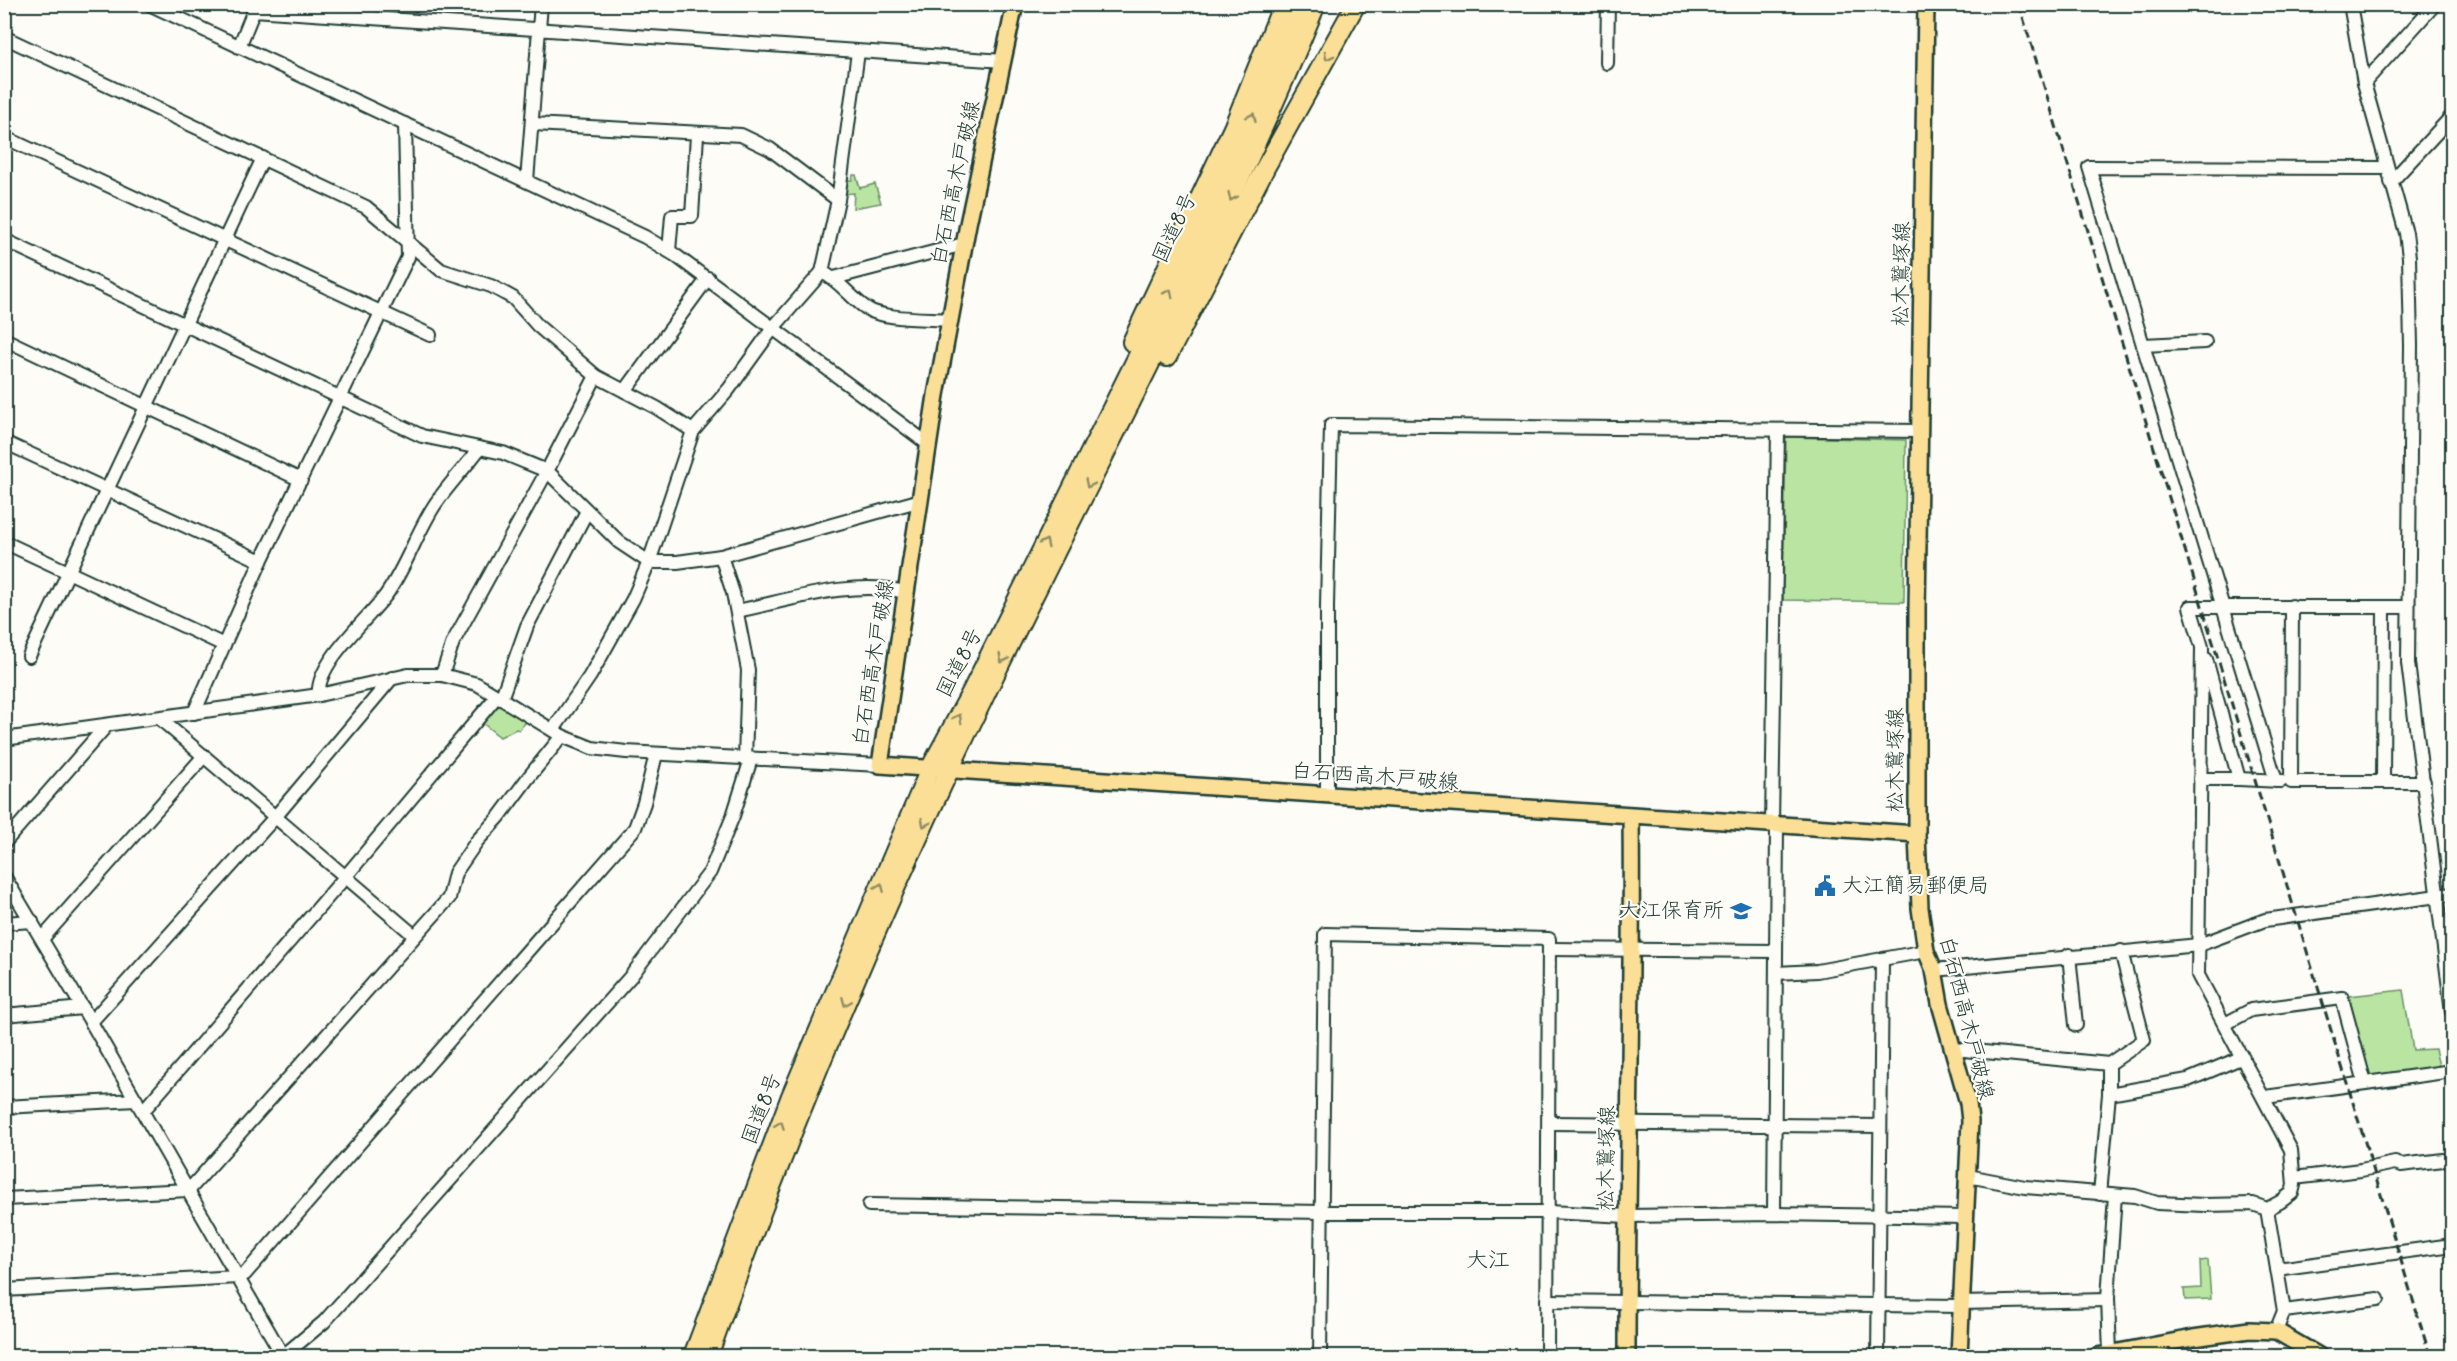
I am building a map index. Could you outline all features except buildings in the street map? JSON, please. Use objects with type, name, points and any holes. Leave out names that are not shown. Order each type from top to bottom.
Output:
[{"type":"highway","points":[[1111,410],[1130,346],[1233,128],[1283,4]]},
{"type":"highway","name":"国道8号","points":[[708,1356],[803,1101],[886,909],[950,770],[1104,454],[1208,249],[1292,45],[1301,4]]},
{"type":"highway","name":"国道8号","points":[[693,1356],[791,1096],[930,770],[1111,410],[1210,206],[1292,45],[1316,4]]},
{"type":"highway","points":[[1104,454],[1164,362],[1265,168],[1356,4]]},
{"type":"main road","name":"白石西高木戸破線","points":[[1015,4],[964,244],[928,444],[884,765],[930,770],[1550,808],[1631,816]]},
{"type":"main road","name":"松木鷲塚線","points":[[1627,1356],[1632,951],[1631,816],[1917,834],[1926,4]]},
{"type":"main road","name":"白石西高木戸破線","points":[[1917,834],[1920,908],[1926,951],[1934,970],[1940,1004],[1968,1103],[1970,1121],[1959,1356]]},
{"type":"main road","points":[[2103,1355],[2249,1330],[2276,1331],[2319,1356]]},
{"type":"street","points":[[149,4],[645,237],[708,278],[928,444]]},
{"type":"street","points":[[526,182],[533,124],[541,4]]},
{"type":"street","points":[[1607,63],[1608,4]]},
{"type":"street","points":[[2350,4],[2364,83],[2406,233],[2409,257],[2411,367],[2408,663],[2452,1012]]},
{"type":"street","points":[[2364,83],[2435,4]]},
{"type":"street","points":[[239,47],[254,10],[539,31],[581,30],[1004,61]]},
{"type":"street","points":[[4,37],[366,207],[441,270],[491,286],[513,298],[538,326],[596,376],[693,431]]},
{"type":"street","points":[[4,1199],[189,1190],[449,898],[455,873],[477,841],[499,817],[558,733],[633,599],[649,562],[693,431],[729,389],[774,328],[822,272],[838,200],[858,52]]},
{"type":"street","points":[[2391,182],[2452,116]]},
{"type":"street","points":[[194,713],[261,561],[408,257],[405,124]]},
{"type":"street","points":[[533,124],[697,135],[741,135],[770,149],[838,200]]},
{"type":"street","points":[[669,251],[672,216],[693,216],[697,135]]},
{"type":"street","points":[[4,137],[430,334]]},
{"type":"street","points":[[29,656],[263,158]]},
{"type":"street","points":[[2276,781],[2090,167],[2387,168]]},
{"type":"street","points":[[4,240],[422,436],[503,453],[547,471],[620,542],[649,562],[678,562],[721,556],[921,500]]},
{"type":"street","points":[[834,278],[964,244]]},
{"type":"street","points":[[822,272],[834,278],[847,293],[868,310],[880,314],[950,320]]},
{"type":"street","points":[[625,391],[708,278]]},
{"type":"street","points":[[4,339],[301,480]]},
{"type":"street","points":[[2143,345],[2205,342]]},
{"type":"street","points":[[442,675],[453,642],[547,471],[596,376]]},
{"type":"street","points":[[1327,795],[1327,606],[1331,425],[1920,431]]},
{"type":"street","points":[[1774,1214],[1776,951],[1774,826],[1778,430]]},
{"type":"street","points":[[4,442],[261,561]]},
{"type":"street","points":[[319,695],[320,679],[353,630],[386,595],[413,549],[434,506],[479,449]]},
{"type":"street","points":[[4,1107],[140,1106],[346,876],[499,697],[527,626],[587,511]]},
{"type":"street","points":[[4,543],[224,645]]},
{"type":"street","points":[[4,876],[189,1190],[283,1356],[324,1322],[631,976],[710,872],[733,816],[748,759],[748,670],[737,611],[721,556]]},
{"type":"street","points":[[737,611],[851,588],[889,588],[906,592]]},
{"type":"street","points":[[2239,779],[2190,607],[2292,606],[2384,609],[2408,607]]},
{"type":"street","points":[[2291,782],[2292,606]]},
{"type":"street","points":[[2383,782],[2384,609]]},
{"type":"street","points":[[2202,647],[2198,975],[2265,1097],[2291,1150],[2294,1178],[2292,1192],[2267,1209]]},
{"type":"street","points":[[4,739],[319,695],[408,675],[442,675],[477,684],[558,733],[592,747],[656,754],[884,765]]},
{"type":"street","points":[[91,1022],[276,816],[392,678]]},
{"type":"street","points":[[159,718],[415,936]]},
{"type":"street","points":[[4,843],[107,725]]},
{"type":"street","points":[[4,1290],[238,1277],[245,1274],[635,828],[644,803],[656,754]]},
{"type":"street","points":[[42,939],[204,756]]},
{"type":"street","points":[[2200,779],[2424,782]]},
{"type":"street","points":[[1934,970],[2069,955],[2199,945],[2265,920],[2452,894]]},
{"type":"street","points":[[4,923],[32,921]]},
{"type":"street","points":[[1320,1356],[1325,934],[1549,939],[1550,1123],[1547,1356]]},
{"type":"street","points":[[1549,949],[1776,951]]},
{"type":"street","points":[[1776,973],[1816,971],[1926,951]]},
{"type":"street","points":[[1953,1049],[2109,1064],[2144,1040],[2121,951]]},
{"type":"street","points":[[2069,955],[2076,1025]]},
{"type":"street","points":[[1878,1356],[1882,960]]},
{"type":"street","points":[[2225,1024],[2251,1010],[2342,998],[2365,1083]]},
{"type":"street","points":[[4,1015],[83,1008]]},
{"type":"street","points":[[2109,1094],[2188,1080],[2243,1057]]},
{"type":"street","points":[[2100,1194],[2109,1094],[2109,1064]]},
{"type":"street","points":[[2265,1097],[2452,1071]]},
{"type":"street","points":[[1550,1123],[1880,1125]]},
{"type":"street","points":[[2294,1178],[2361,1170],[2395,1163],[2402,1165],[2452,1159]]},
{"type":"street","points":[[1968,1176],[2025,1187],[2135,1196],[2157,1203],[2205,1205],[2253,1203],[2267,1209]]},
{"type":"street","points":[[2103,1355],[2115,1196]]},
{"type":"street","points":[[869,1205],[1322,1212],[1549,1212],[1627,1216],[1774,1214],[1965,1216]]},
{"type":"street","points":[[2267,1209],[2284,1311],[2276,1331]]},
{"type":"street","points":[[2277,1269],[2452,1245]]},
{"type":"street","points":[[2284,1311],[2378,1299]]},
{"type":"street","points":[[1547,1301],[1960,1305],[2108,1300]]},
{"type":"green space","points":[[853,175],[856,175],[860,188],[875,184],[881,203],[853,208],[854,193],[844,194],[845,180],[852,180]]},
{"type":"green space","points":[[1786,437],[1906,440],[1904,602],[1783,600]]},
{"type":"green space","points":[[497,702],[526,722],[519,730],[516,729],[500,737],[481,722]]},
{"type":"green space","points":[[2403,990],[2413,1050],[2435,1049],[2439,1066],[2373,1076],[2368,1074],[2348,1008],[2349,996]]},
{"type":"green space","points":[[2208,1260],[2211,1299],[2185,1300],[2184,1289],[2201,1288],[2200,1261]]},
{"type":"railway","points":[[2019,4],[2430,1356]]},
{"type":"place","name":"大江簡易郵便局","points":[[1825,886]]},
{"type":"place","name":"大江保育所","points":[[1741,911]]},
{"type":"district","name":"大江","points":[[1488,1261]]}]
